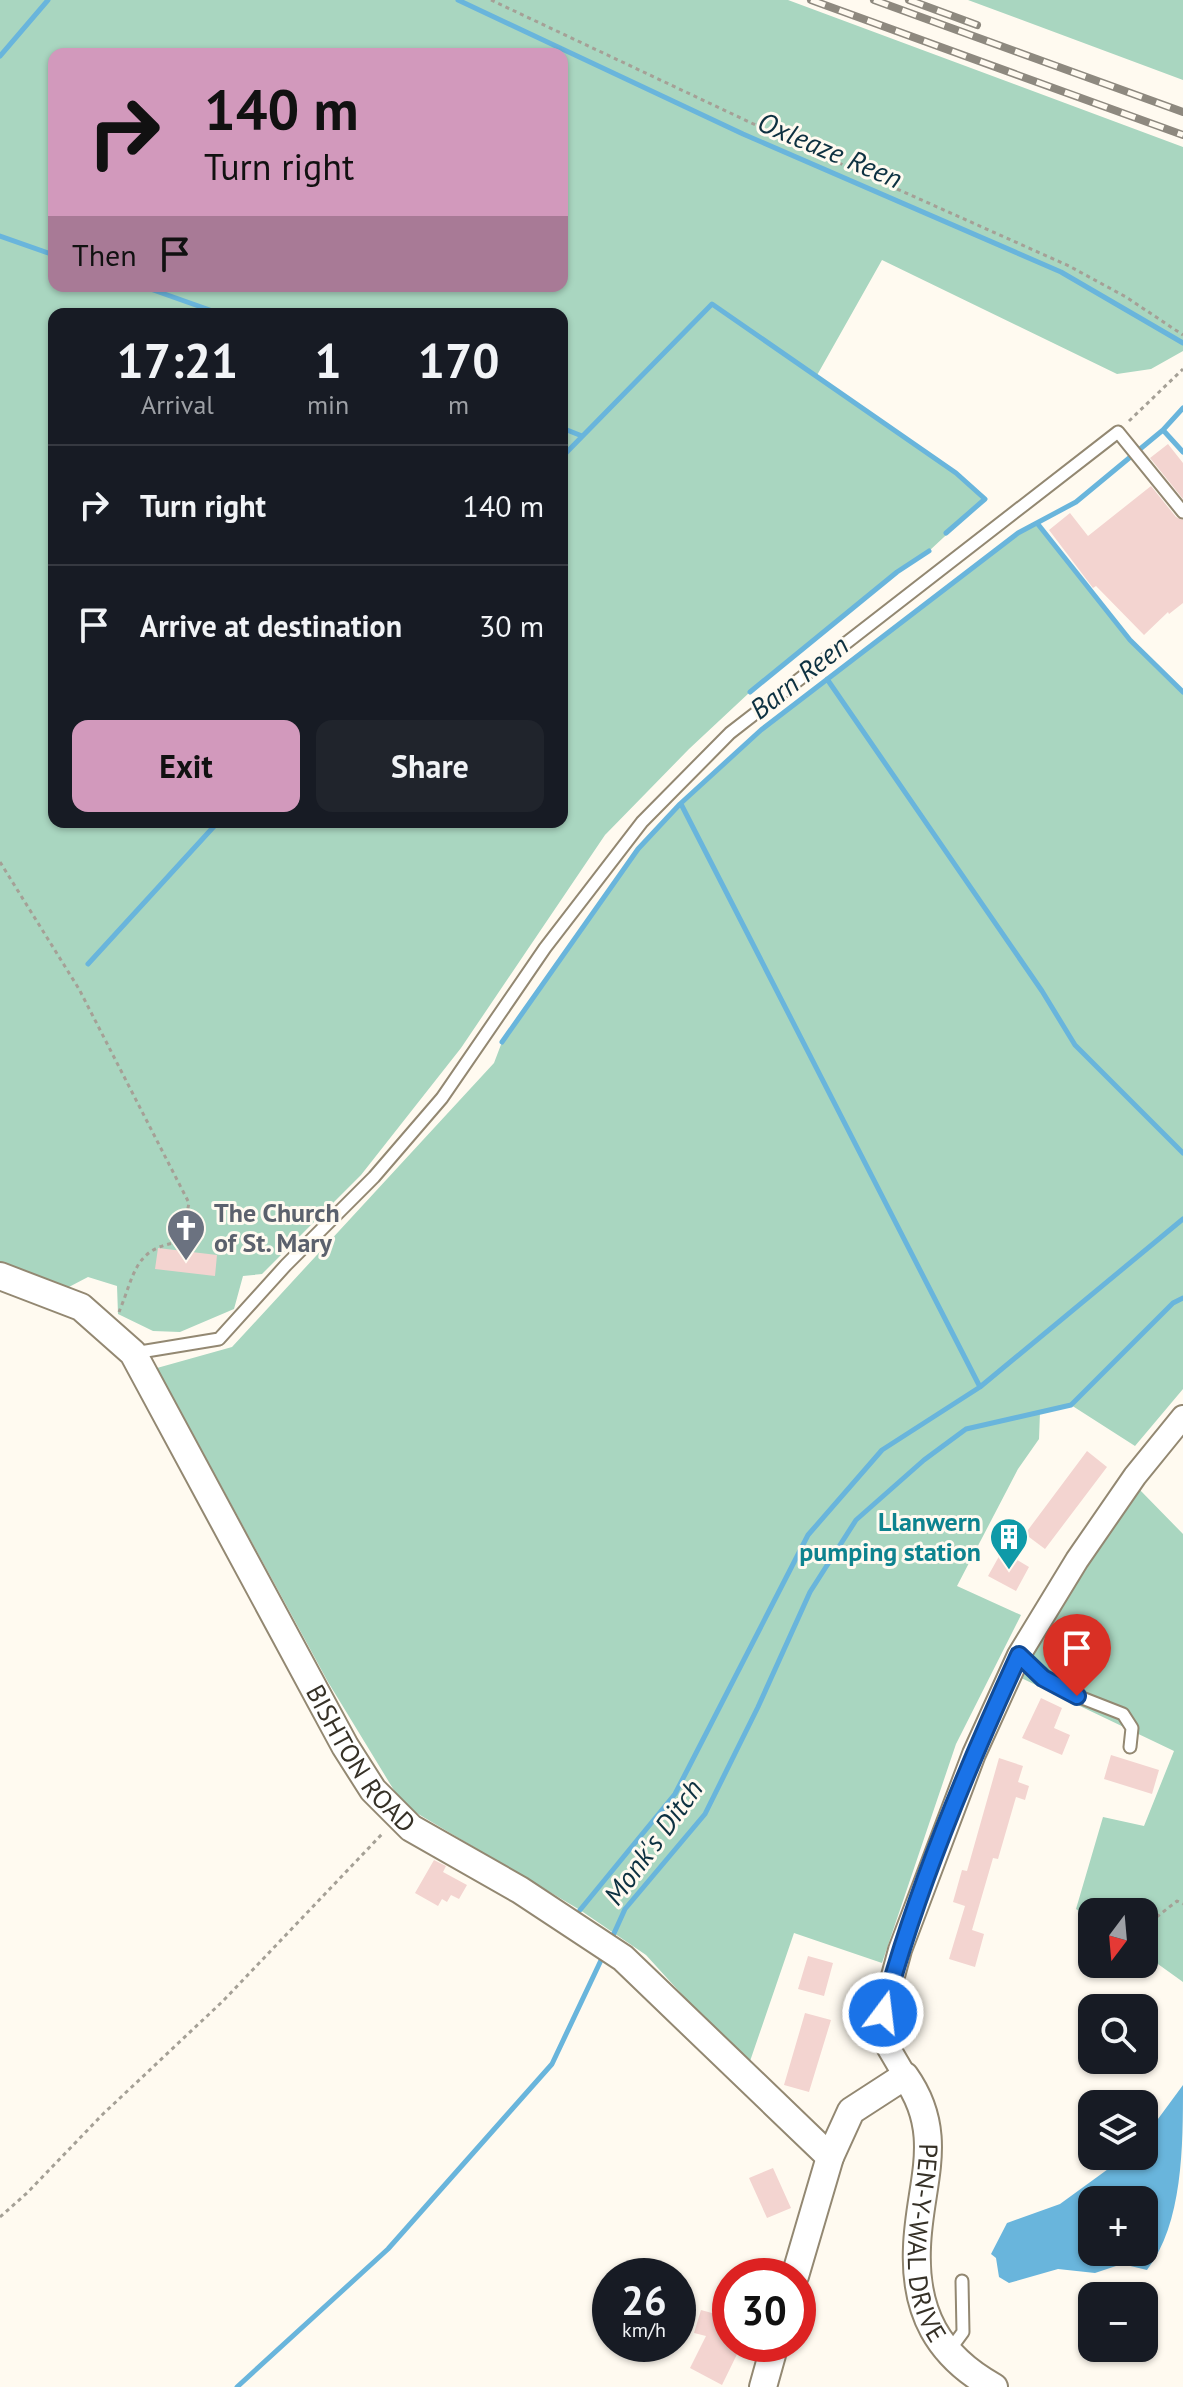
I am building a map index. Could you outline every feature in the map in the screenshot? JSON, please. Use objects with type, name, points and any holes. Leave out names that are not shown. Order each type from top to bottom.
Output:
[{"type":"street","name":"BISHTON ROAD","points":[[0,1276],[81,1307],[133,1353],[345,1746],[373,1790],[411,1828],[520,1890],[623,1958],[830,2157]]},
{"type":"street","points":[[800,2258],[830,2157],[851,2111],[905,2076],[888,2047],[883,2013],[900,1950],[974,1754],[1019,1655],[1085,1548],[1135,1476],[1183,1417]]},
{"type":"street","name":"PEN-Y-WAL DRIVE","points":[[905,2076],[917,2092],[929,2127],[929,2168],[917,2247],[920,2295],[937,2338],[947,2353],[971,2374],[994,2387]]},
{"type":"street","points":[[763,2387],[770,2362]]},
{"type":"lane","points":[[133,1353],[219,1339],[286,1265],[374,1177],[442,1098],[545,948],[642,822],[730,733],[1118,432],[1183,512]]},
{"type":"lane","points":[[1019,1655],[1043,1678],[1077,1696],[1123,1714],[1132,1728],[1130,1747]]},
{"type":"lane","points":[[947,2353],[963,2332],[962,2281]]},
{"type":"path","points":[[491,0],[781,137],[1069,266],[1126,297],[1183,335]]},
{"type":"path","points":[[1118,432],[1183,369]]},
{"type":"path","points":[[0,862],[79,989],[189,1203],[181,1242],[159,1244],[146,1253],[118,1314],[101,1325]]},
{"type":"path","points":[[0,2217],[223,2001],[400,1816]]},
{"type":"path","points":[[1158,1916],[1177,1901],[1183,1904]]},
{"type":"green space","points":[[0,0],[788,0],[1183,147],[1183,351],[1151,369],[1117,374],[882,260],[816,377],[956,473],[985,499],[929,551],[897,572],[750,692],[605,835],[461,1048],[361,1175],[262,1274],[243,1276],[234,1309],[180,1332],[153,1331],[118,1314],[117,1286],[88,1277],[67,1288],[0,1263]]},
{"type":"green space","points":[[968,0],[1183,0],[1183,80]]},
{"type":"green space","points":[[1037,523],[1130,640],[1183,692],[1183,1389],[1135,1446],[1071,1405],[1040,1412],[1039,1439],[1018,1469],[957,1586],[1021,1615],[956,1744],[882,1963],[794,1933],[748,2067],[646,1955],[580,1910],[403,1805],[328,1682],[157,1368],[232,1347],[494,1063],[502,1042],[638,849],[680,804],[761,730],[1018,533]]},
{"type":"green space","points":[[1139,1489],[1183,1534],[1183,1982],[1158,1964],[1158,1898],[1079,1898],[1103,1817],[1144,1826],[1174,1751],[1011,1673]]},
{"type":"water","points":[[1183,2085],[1178,2183],[1168,2230],[1158,2253],[1158,2186],[1085,2186],[1107,2170],[1158,2170],[1158,2119]]},
{"type":"water","points":[[1078,2191],[1078,2266],[1116,2266],[1095,2273],[1058,2269],[1009,2283],[999,2277],[996,2258],[991,2254],[1007,2223],[1060,2204]]},
{"type":"building","points":[[1168,444],[1183,463],[1183,499],[1150,458]]},
{"type":"building","points":[[1151,486],[1176,517],[1183,520],[1183,603],[1168,612],[1144,635],[1096,586],[1093,588],[1049,530],[1070,513],[1088,536]]},
{"type":"building","name":"The Church of St. Mary","points":[[158,1248],[217,1255],[215,1276],[155,1269]]},
{"type":"building","points":[[1087,1451],[1107,1467],[1045,1549],[1025,1534]]},
{"type":"building","name":"Llanwern pumping station","points":[[1002,1551],[1029,1567],[1016,1591],[988,1576]]},
{"type":"building","points":[[1041,1698],[1062,1708],[1054,1728],[1070,1735],[1062,1755],[1022,1738]]},
{"type":"building","points":[[1111,1755],[1159,1770],[1152,1794],[1104,1779]]},
{"type":"building","points":[[999,1758],[1023,1766],[1018,1782],[1029,1786],[1025,1800],[1016,1797],[998,1859],[993,1858],[972,1930],[984,1934],[975,1967],[949,1959],[965,1906],[953,1902],[962,1870],[967,1871]]},
{"type":"building","points":[[434,1860],[446,1866],[443,1872],[467,1885],[459,1899],[451,1895],[447,1902],[442,1899],[438,1906],[415,1893]]},
{"type":"building","points":[[808,1956],[833,1963],[824,1996],[798,1989]]},
{"type":"building","points":[[805,2013],[831,2020],[809,2092],[784,2085]]},
{"type":"building","points":[[773,2168],[791,2208],[767,2218],[749,2178]]},
{"type":"building","points":[[701,2310],[712,2313],[712,2362],[733,2362],[722,2385],[690,2368],[696,2362],[706,2336],[696,2334]]},
{"type":"waterway","points":[[0,56],[48,0]]},
{"type":"waterway","name":"Oxleaze Reen","points":[[458,0],[560,48]]},
{"type":"waterway","name":"Oxleaze Reen","points":[[568,52],[743,134],[1061,272],[1183,343]]},
{"type":"waterway","points":[[0,236],[48,253]]},
{"type":"waterway","points":[[159,292],[204,308]]},
{"type":"waterway","points":[[568,451],[712,304],[956,473],[985,499],[946,533]]},
{"type":"waterway","name":"Barn Reen","points":[[502,1042],[638,849],[680,804],[761,730],[1018,533],[1076,502],[1163,430],[1183,408]]},
{"type":"waterway","points":[[568,430],[582,436]]},
{"type":"waterway","points":[[1163,430],[1183,452]]},
{"type":"waterway","points":[[1037,523],[1130,640],[1183,692]]},
{"type":"waterway","points":[[750,692],[897,572],[929,551]]},
{"type":"waterway","points":[[827,679],[1042,991],[1075,1045],[1183,1153]]},
{"type":"waterway","points":[[681,804],[980,1387]]},
{"type":"waterway","points":[[88,964],[213,828]]},
{"type":"waterway","points":[[580,1910],[675,1794],[808,1535],[882,1450],[980,1387],[1183,1219]]},
{"type":"waterway","name":"Monk's Ditch","points":[[611,1940],[625,1909],[705,1814],[810,1592],[856,1520],[924,1460],[966,1429],[1071,1405],[1173,1303],[1183,1298]]},
{"type":"waterway","name":"Monk's Ditch","points":[[237,2387],[388,2249],[552,2064],[603,1956]]},
{"type":"railway","points":[[811,0],[1183,135]]},
{"type":"railway","points":[[874,0],[1183,112]]},
{"type":"railway","points":[[909,0],[977,25]]},
{"type":"place","name":"The Church of St. Mary","points":[[186,1262]]},
{"type":"place","name":"Llanwern pumping station","points":[[1009,1571]]},
{"type":"route","points":[[883,2013],[900,1950],[974,1754],[1019,1655],[1043,1678],[1077,1696]]}]
